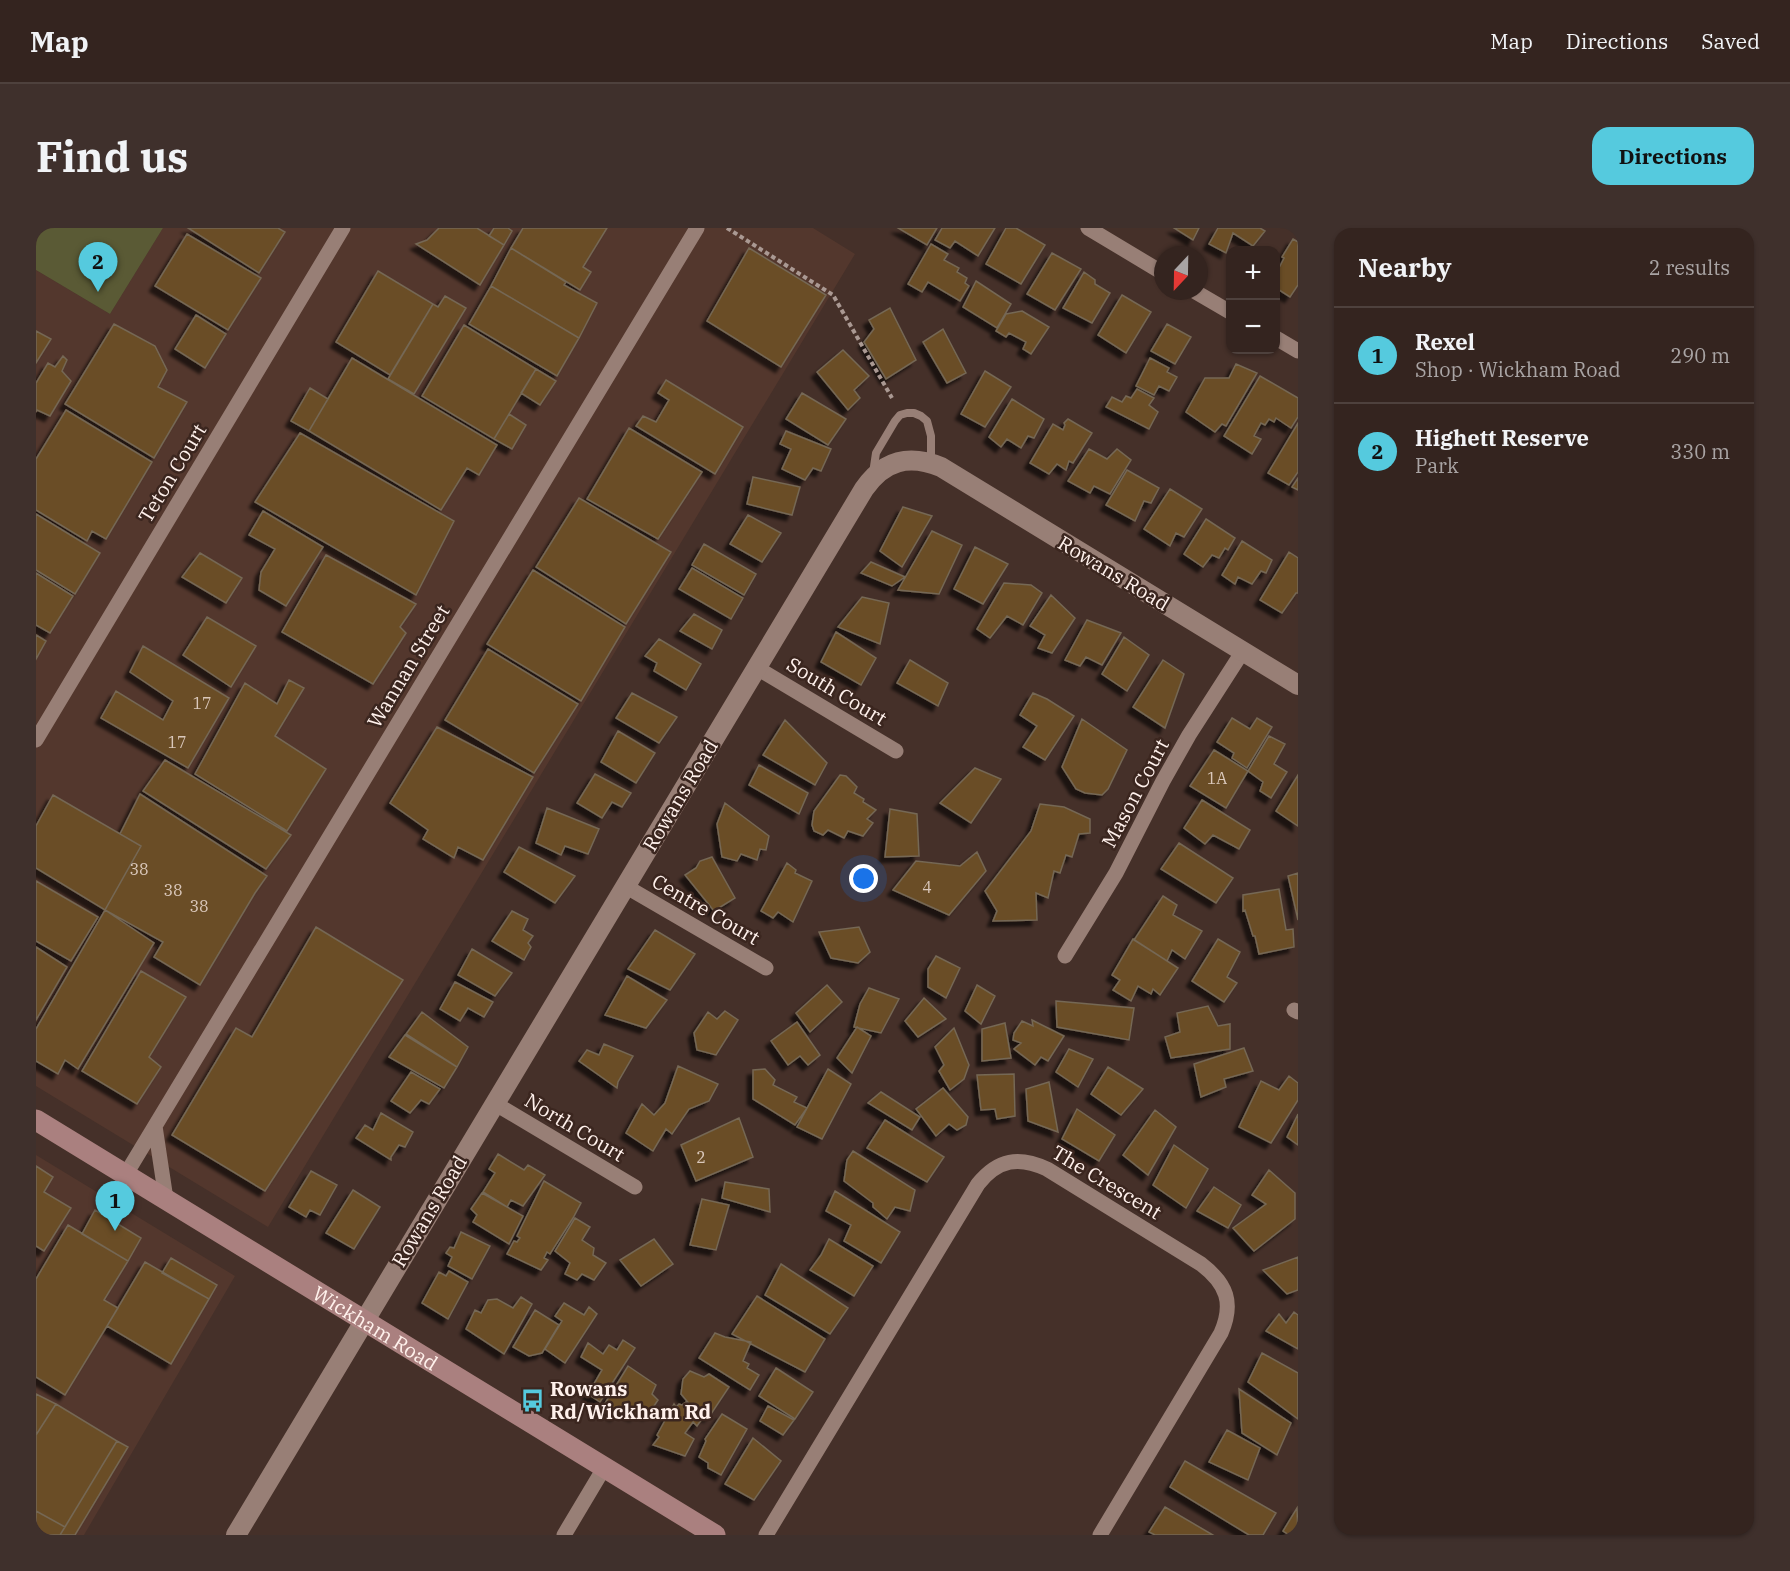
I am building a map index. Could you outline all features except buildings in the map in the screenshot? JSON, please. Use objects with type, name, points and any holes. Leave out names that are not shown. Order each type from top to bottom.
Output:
[{"type":"main road","name":"Wickham Road","points":[[36,1120],[715,1535]]},
{"type":"street","name":"Teton Court","points":[[36,740],[343,228]]},
{"type":"street","name":"Wannan Street","points":[[126,1174],[697,228]]},
{"type":"street","points":[[1088,228],[1154,268]]},
{"type":"street","points":[[1208,299],[1226,310]]},
{"type":"street","points":[[1280,341],[1298,351]]},
{"type":"street","name":"Rowans Road","points":[[236,1535],[873,477],[886,467],[904,460],[931,463],[950,472],[1298,685]]},
{"type":"street","name":"Mason Court","points":[[1065,956],[1116,873],[1189,735],[1243,651]]},
{"type":"street","name":"South Court","points":[[756,668],[896,751]]},
{"type":"street","name":"Centre Court","points":[[625,886],[766,968]]},
{"type":"street","name":"North Court","points":[[494,1103],[635,1187]]},
{"type":"street","points":[[154,1126],[166,1199]]},
{"type":"street","name":"The Crescent","points":[[766,1535],[978,1184],[994,1168],[1014,1161],[1036,1164],[1047,1169],[1201,1264],[1216,1277],[1228,1299],[1226,1322],[1221,1333],[1100,1535]]},
{"type":"street","points":[[564,1535],[604,1468]]},
{"type":"lane","points":[[873,477],[876,453],[895,421],[907,413],[914,413],[927,421],[931,436],[931,463]]},
{"type":"path","points":[[727,228],[833,295],[892,398]]},
{"type":"shaded area","points":[[36,228],[163,228],[110,314],[36,270]]},
{"type":"shaded area","points":[[163,228],[813,228],[855,254],[268,1227],[36,1086],[36,270],[110,314]]},
{"type":"shaded area","points":[[36,1155],[235,1276],[84,1535],[36,1535]]},
{"type":"place","name":"Highett Reserve","points":[[98,292]]},
{"type":"place","name":"Rexel","points":[[115,1231]]},
{"type":"place","name":"Rowans Rd/Wickham Rd","points":[[532,1400]]}]
